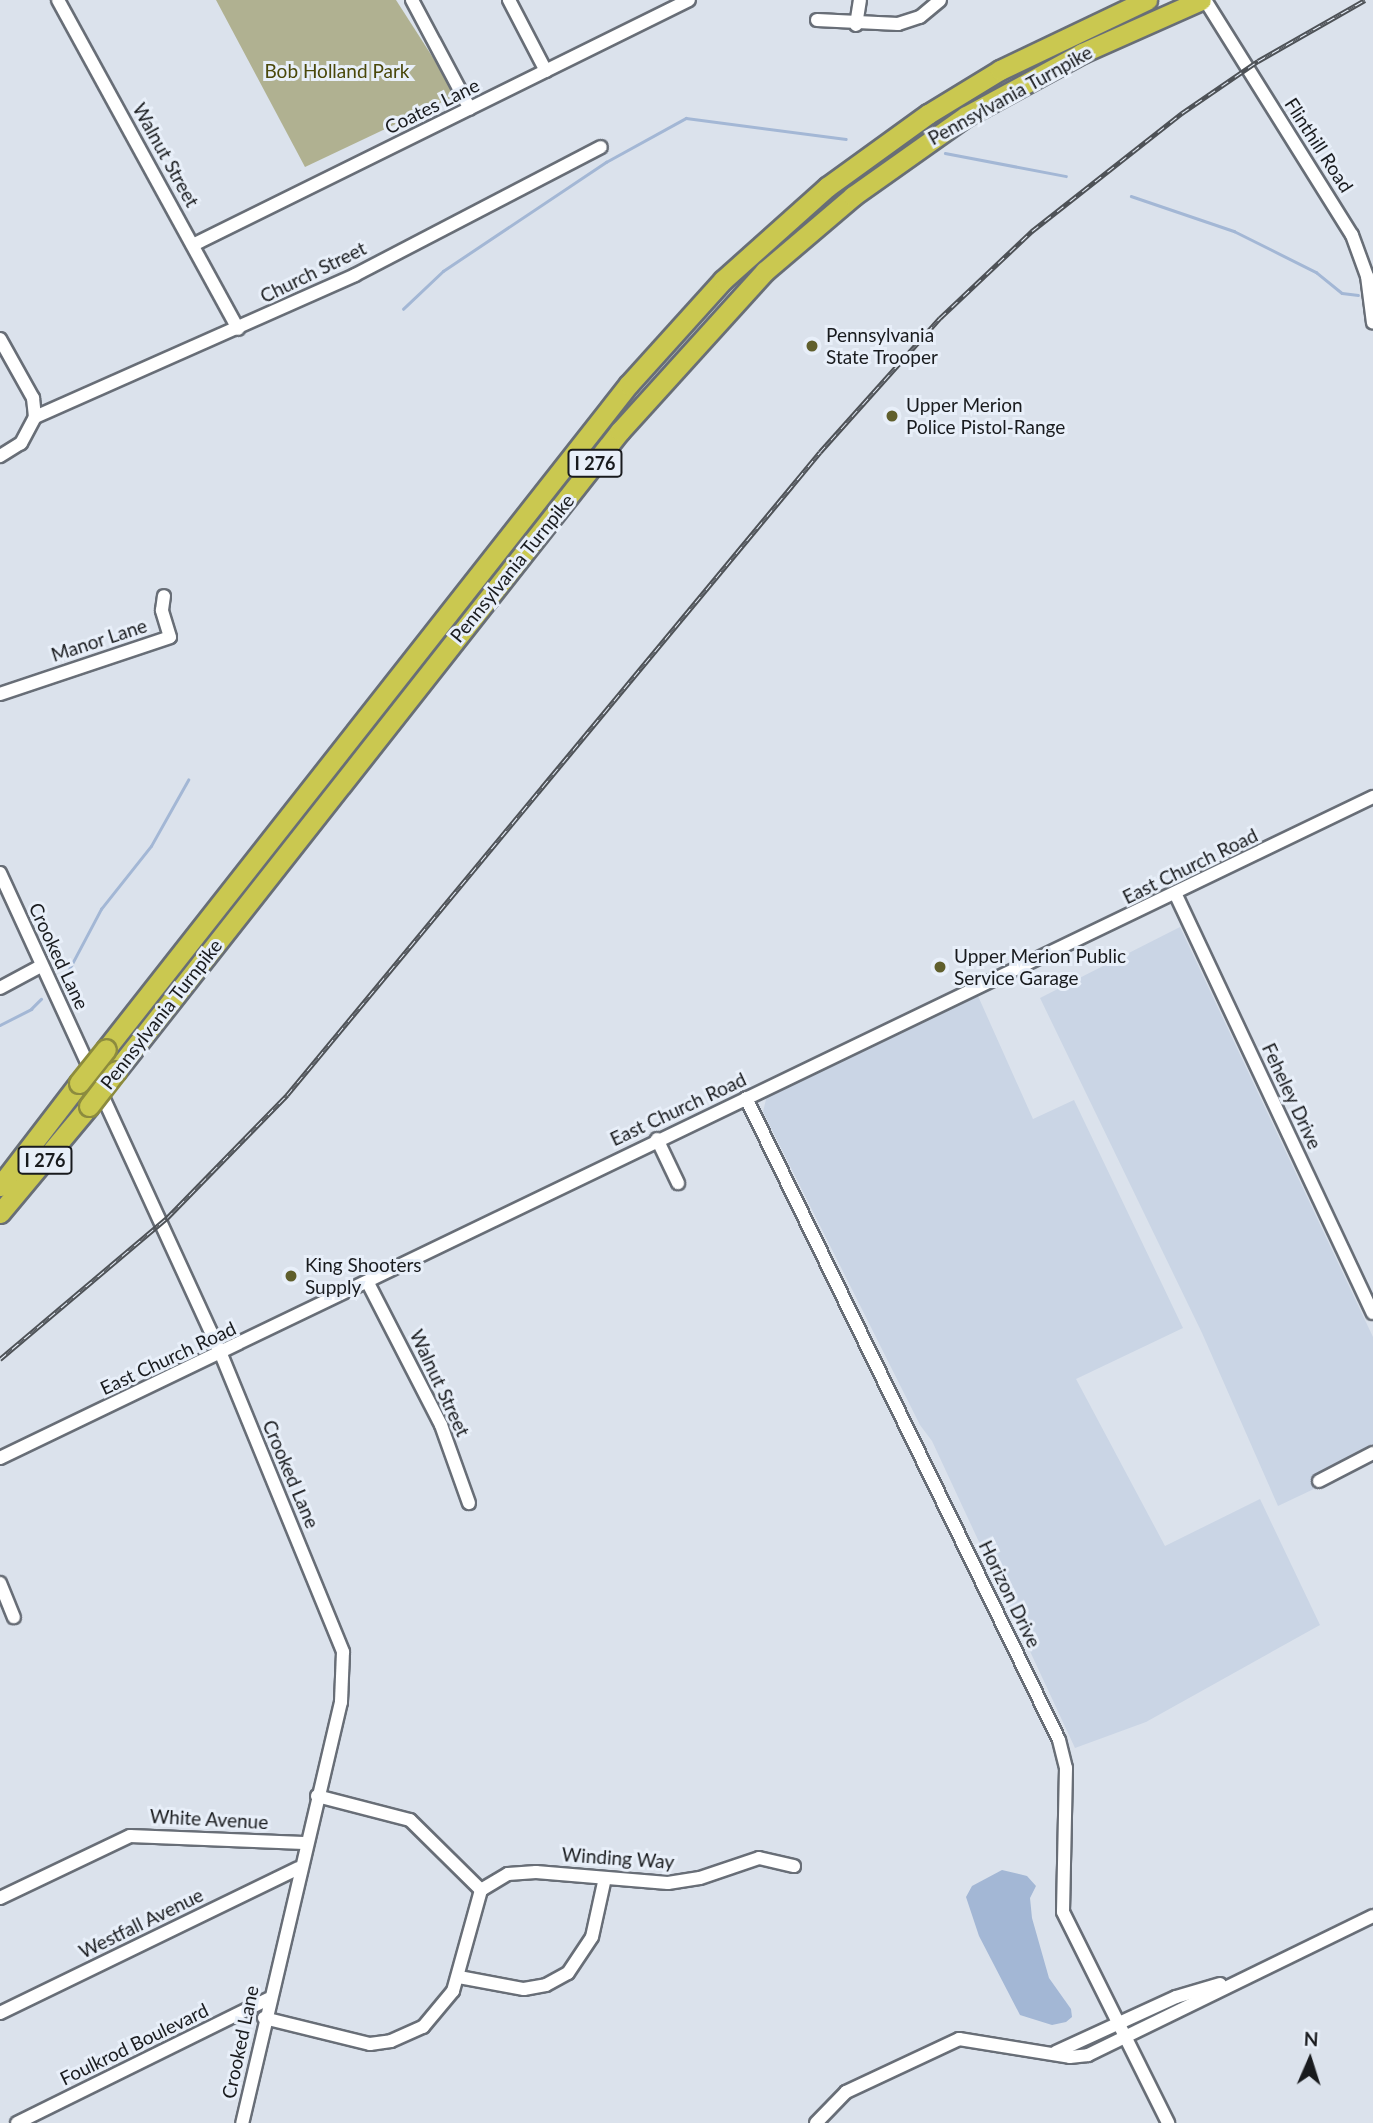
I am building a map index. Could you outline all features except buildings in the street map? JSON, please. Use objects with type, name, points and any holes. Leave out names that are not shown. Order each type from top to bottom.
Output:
[{"type":"highway","name":"Pennsylvania Turnpike","points":[[0,1186],[611,406],[723,280],[799,210],[928,114],[1035,52],[1147,0]]},
{"type":"highway","name":"Pennsylvania Turnpike","points":[[0,1213],[117,1071],[621,431],[765,271],[853,196],[966,116],[1082,53],[1203,0]]},
{"type":"street","name":"Walnut Street","points":[[58,0],[239,329]]},
{"type":"street","points":[[412,0],[470,109]]},
{"type":"street","points":[[509,0],[546,71]]},
{"type":"street","name":"Coates Lane","points":[[193,245],[688,0]]},
{"type":"street","points":[[856,25],[860,0]]},
{"type":"street","points":[[817,20],[856,25],[898,24],[920,17],[940,0]]},
{"type":"street","name":"Flinthill Road","points":[[1203,0],[1352,235],[1367,276],[1373,323]]},
{"type":"street","name":"Church Street","points":[[35,417],[239,329],[355,275],[601,147]]},
{"type":"street","points":[[0,339],[33,398],[35,417],[21,443],[0,456]]},
{"type":"street","name":"Manor Lane","points":[[0,694],[170,637],[162,610],[164,596]]},
{"type":"street","name":"East Church Road","points":[[0,1458],[368,1283],[657,1139],[1176,895],[1373,797]]},
{"type":"street","name":"Crooked Lane","points":[[0,873],[220,1354],[343,1652],[341,1702],[304,1843],[242,2123]]},
{"type":"street","name":"Feheley Drive","points":[[1176,895],[1373,1313]]},
{"type":"street","points":[[0,988],[41,966]]},
{"type":"street","name":"Horizon Drive","points":[[746,1098],[1059,1740],[1066,1768],[1063,1912],[1168,2123]]},
{"type":"street","points":[[657,1139],[678,1183]]},
{"type":"street","name":"Walnut Street","points":[[368,1283],[441,1425],[469,1503]]},
{"type":"street","points":[[1319,1480],[1373,1453]]},
{"type":"street","points":[[0,1583],[14,1617]]},
{"type":"street","points":[[264,2018],[358,2042],[391,2041],[432,2020],[448,2001],[459,1977],[481,1891],[410,1820],[317,1797]]},
{"type":"street","name":"White Avenue","points":[[0,1898],[130,1836],[304,1843]]},
{"type":"street","name":"Winding Way","points":[[481,1891],[496,1878],[523,1871],[679,1882],[759,1858],[794,1866]]},
{"type":"street","name":"Westfall Avenue","points":[[0,2013],[299,1868]]},
{"type":"street","points":[[459,1977],[524,1989],[546,1985],[568,1973],[592,1937],[605,1878]]},
{"type":"street","points":[[816,2123],[846,2092],[959,2039],[1053,2053],[1088,2055],[1373,1916]]},
{"type":"street","points":[[1053,2053],[1075,2047],[1118,2023],[1189,1992],[1242,1979]]},
{"type":"street","name":"Foulkrod Boulevard","points":[[17,2123],[268,1999]]},
{"type":"shaded area","points":[[1180,927],[1373,1337],[1373,1461],[1278,1506],[1202,1333],[1040,998]]},
{"type":"shaded area","points":[[978,996],[1033,1119],[1074,1100],[1183,1328],[1076,1379],[1165,1546],[1260,1499],[1320,1625],[1146,1722],[1075,1748],[932,1441],[920,1425],[763,1112],[767,1095]]},
{"type":"green space","name":"Bob Holland Park","points":[[216,0],[396,0],[457,95],[305,167]]},
{"type":"water","points":[[1002,1870],[1027,1876],[1036,1886],[1030,1898],[1032,1918],[1049,1978],[1071,2009],[1072,2017],[1066,2022],[1052,2025],[1020,2015],[979,1936],[966,1897],[972,1886]]},
{"type":"waterway","points":[[403,309],[443,271],[606,162],[686,118],[846,139]]},
{"type":"waterway","points":[[945,153],[1066,176]]},
{"type":"waterway","points":[[1131,196],[1234,231],[1316,272],[1342,293],[1358,295]]},
{"type":"waterway","points":[[65,977],[101,909],[151,846],[188,780]]},
{"type":"waterway","points":[[0,1025],[31,1009],[41,999]]},
{"type":"railway","points":[[0,1359],[167,1218],[287,1095],[820,452],[940,318],[1032,231],[1182,113],[1258,61],[1365,0]]},
{"type":"place","name":"Pennsylvania State Trooper","points":[[812,346]]},
{"type":"place","name":"Upper Merion Police Pistol-Range","points":[[892,416]]},
{"type":"place","name":"Upper Merion Public Service Garage","points":[[940,967]]},
{"type":"place","name":"King Shooters Supply","points":[[291,1276]]}]
